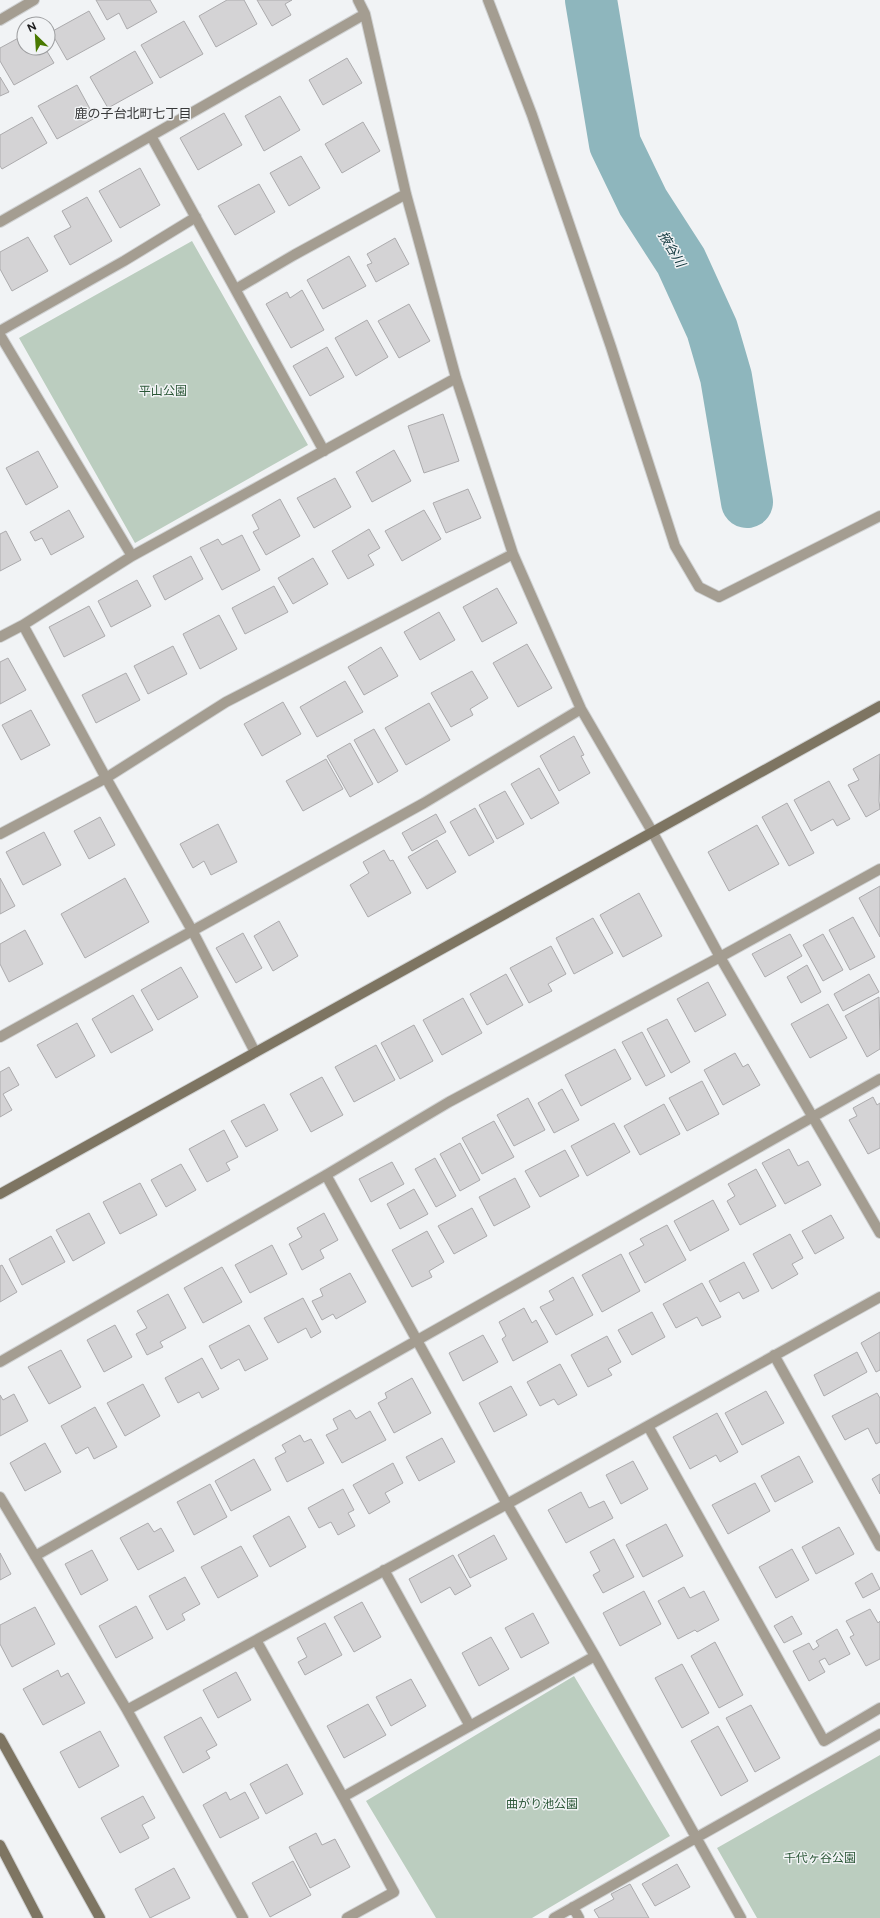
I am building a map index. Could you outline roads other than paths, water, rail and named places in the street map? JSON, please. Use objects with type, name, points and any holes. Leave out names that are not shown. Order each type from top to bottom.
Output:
[{"type":"street","points":[[0,20],[34,0]]},
{"type":"street","points":[[358,0],[365,14],[406,194],[456,378],[513,554],[581,709],[653,833],[720,957],[880,1233]]},
{"type":"street","points":[[488,0],[532,115],[611,347],[675,546],[699,587],[719,596],[880,516]]},
{"type":"street","points":[[0,222],[365,14]]},
{"type":"street","points":[[151,136],[324,451]]},
{"type":"street","points":[[236,289],[294,255],[406,194]]},
{"type":"street","points":[[0,331],[124,261],[196,217]]},
{"type":"street","points":[[0,335],[132,556]]},
{"type":"street","points":[[0,638],[24,625],[132,556],[456,378]]},
{"type":"street","points":[[0,834],[106,778],[226,702],[513,554]]},
{"type":"street","points":[[24,625],[106,778],[193,932],[255,1052]]},
{"type":"street","points":[[0,1194],[880,706]]},
{"type":"street","points":[[0,1037],[193,932],[424,803],[581,709]]},
{"type":"street","points":[[0,1362],[326,1175],[449,1102],[720,957],[880,869]]},
{"type":"street","points":[[35,1556],[880,1079]]},
{"type":"street","points":[[326,1175],[507,1504],[595,1656],[741,1918]]},
{"type":"street","points":[[127,1710],[507,1504],[880,1297]]},
{"type":"street","points":[[774,1355],[880,1546]]},
{"type":"street","points":[[648,1426],[824,1741],[880,1708]]},
{"type":"street","points":[[0,1497],[127,1710],[243,1918]]},
{"type":"street","points":[[384,1570],[470,1726]]},
{"type":"street","points":[[256,1640],[394,1892],[347,1918]]},
{"type":"street","points":[[343,1797],[595,1656]]},
{"type":"street","points":[[554,1918],[880,1734]]},
{"type":"street","points":[[0,1738],[100,1918]]},
{"type":"street","points":[[0,1845],[38,1918]]},
{"type":"street","points":[[574,1907],[579,1918]]},
{"type":"waterway","name":"掖谷川","points":[[591,0],[615,144],[643,202],[681,261],[712,329],[726,377],[747,502]]},
{"type":"district","name":"鹿の子台北町七丁目","points":[[133,113]]},
{"type":"park label","name":"平山公園","points":[[163,391]]},
{"type":"park label","name":"曲がり池公園","points":[[542,1804]]},
{"type":"park label","name":"千代ヶ谷公園","points":[[820,1858]]}]
